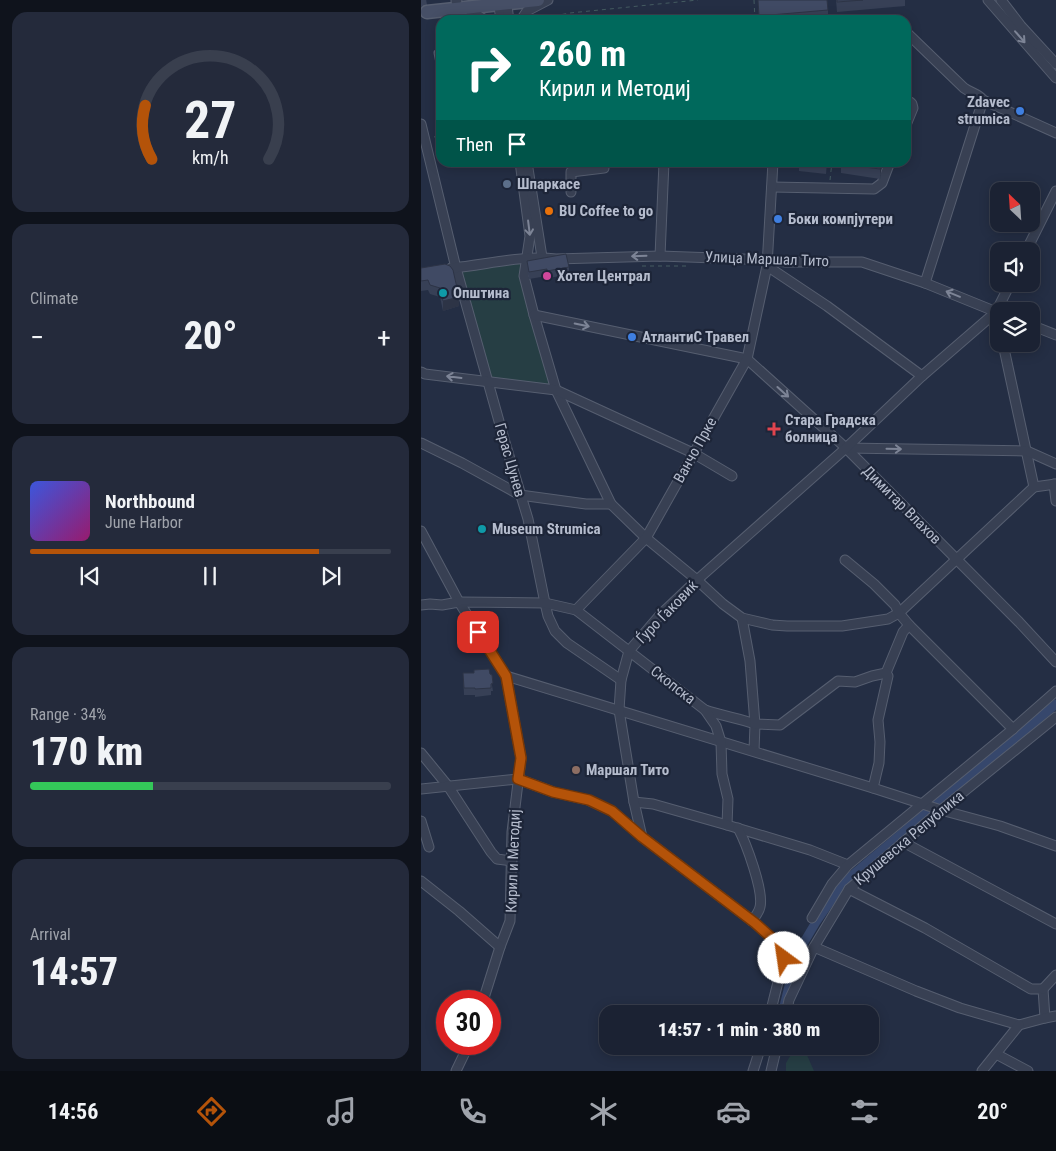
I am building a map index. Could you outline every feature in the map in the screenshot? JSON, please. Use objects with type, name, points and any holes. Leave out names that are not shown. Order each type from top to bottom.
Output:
[{"type":"main road","points":[[427,8],[460,2],[538,0]]},
{"type":"street","points":[[524,15],[527,11],[548,0]]},
{"type":"street","points":[[988,0],[1056,78]]},
{"type":"street","points":[[1001,0],[1021,26],[1056,64]]},
{"type":"street","points":[[460,2],[478,15]]},
{"type":"street","points":[[502,15],[503,2]]},
{"type":"street","points":[[503,2],[507,15]]},
{"type":"street","points":[[911,37],[971,93],[1056,132]]},
{"type":"street","points":[[925,283],[983,100]]},
{"type":"street","name":"Герас Цунев","points":[[421,124],[456,268],[487,382],[528,519],[549,616],[555,631],[567,643],[621,680]]},
{"type":"street","points":[[521,167],[530,236],[524,276],[534,315],[556,390],[611,504],[646,538],[742,618],[772,625],[787,626],[842,626],[888,619],[899,613],[1034,487],[1055,484],[1056,502]]},
{"type":"street","points":[[528,167],[542,257]]},
{"type":"street","points":[[571,192],[571,172],[604,167]]},
{"type":"street","points":[[660,256],[664,167]]},
{"type":"street","name":"Ванчо Прке","points":[[577,610],[646,538],[747,359],[768,263],[773,167]]},
{"type":"street","points":[[772,187],[874,190],[882,183],[888,167]]},
{"type":"street","points":[[1030,242],[1056,191]]},
{"type":"street","name":"Улица Маршал Тито","points":[[439,270],[542,257],[556,259],[660,256],[768,263],[862,262],[925,283],[990,309]]},
{"type":"street","points":[[768,263],[922,376]]},
{"type":"street","points":[[534,315],[747,359]]},
{"type":"street","name":"Ѓуро Ѓаковиќ","points":[[642,837],[634,802],[619,710],[621,680],[629,651],[660,615],[697,580],[846,448],[922,376],[990,318]]},
{"type":"street","points":[[1040,329],[1056,335]]},
{"type":"street","points":[[1005,352],[1034,487]]},
{"type":"street","name":"Димитар Влахов","points":[[747,359],[846,448],[1019,622],[1056,662]]},
{"type":"street","points":[[421,372],[556,390],[693,453],[732,476]]},
{"type":"street","points":[[421,443],[463,463],[520,495],[586,504],[611,504]]},
{"type":"street","points":[[846,448],[1027,451],[1056,464]]},
{"type":"street","name":"Кирил и Методиј","points":[[421,531],[459,602],[506,676],[521,758],[512,832],[510,921],[486,990]]},
{"type":"street","points":[[845,560],[895,605],[909,625],[1013,729]]},
{"type":"street","name":"Скопска","points":[[421,605],[442,605],[459,602],[545,603],[577,610],[705,710],[755,724],[780,725],[838,681],[855,682],[885,672]]},
{"type":"street","points":[[742,618],[750,661],[755,724],[754,751]]},
{"type":"street","points":[[873,788],[879,763],[881,742],[878,720],[888,676],[885,672],[903,632],[909,625]]},
{"type":"street","points":[[506,676],[941,810],[1000,826],[1056,846]]},
{"type":"street","points":[[812,918],[832,884],[848,865],[1013,729],[1056,691]]},
{"type":"street","points":[[705,710],[716,726],[721,742],[722,774],[728,799],[727,825]]},
{"type":"street","name":"Крушевска Република","points":[[788,1005],[813,947],[849,889],[941,810],[1056,717]]},
{"type":"street","points":[[421,753],[448,786],[491,852],[497,859],[512,861]]},
{"type":"street","points":[[421,789],[518,779],[553,792],[589,800],[612,811],[642,837],[752,921],[783,948],[784,958],[773,1005]]},
{"type":"street","points":[[634,802],[653,804],[738,828],[811,850],[848,865]]},
{"type":"street","points":[[421,820],[429,847]]},
{"type":"street","points":[[738,828],[747,849],[761,896],[760,909],[752,921]]},
{"type":"street","points":[[903,842],[1056,924]]},
{"type":"street","points":[[421,881],[500,947]]},
{"type":"street","points":[[849,889],[925,928],[1031,989],[1043,989]]},
{"type":"street","points":[[813,947],[915,991],[960,1008],[1019,1026]]},
{"type":"street","points":[[1045,1018],[1043,989],[1056,975]]},
{"type":"street","points":[[775,997],[789,1000]]},
{"type":"street","points":[[982,1071],[1019,1026],[1056,1016]]},
{"type":"street","points":[[996,1054],[1028,1071]]},
{"type":"street","points":[[456,1071],[464,1055]]},
{"type":"street","points":[[753,1071],[758,1055]]},
{"type":"street","points":[[771,1071],[775,1055]]},
{"type":"path","points":[[561,15],[698,0]]},
{"type":"path","points":[[754,0],[755,15]]},
{"type":"path","points":[[829,189],[831,167]]},
{"type":"green space","points":[[520,259],[556,390],[492,378],[456,268]]},
{"type":"green space","points":[[791,1055],[807,1055],[814,1071],[786,1071],[786,1063]]},
{"type":"building","points":[[758,0],[827,0],[828,10],[759,15]]},
{"type":"building","points":[[837,0],[863,0],[837,2]]},
{"type":"building","points":[[864,167],[880,167],[880,169]]},
{"type":"building","points":[[566,254],[569,267],[529,272],[527,261]]},
{"type":"building","points":[[445,264],[453,270],[459,297],[443,301],[440,288],[430,285],[428,280],[421,281],[421,268]]},
{"type":"building","points":[[489,669],[493,683],[491,688],[464,688],[463,673],[474,673],[474,670]]},
{"type":"waterway","points":[[784,1005],[797,954],[843,883],[1056,704]]},
{"type":"tunnel","points":[[421,6],[427,5]]},
{"type":"place","name":"Zdavec strumica","points":[[1020,111]]},
{"type":"place","name":"Шпаркасе","points":[[507,184]]},
{"type":"place","name":"BU Coffee to go","points":[[549,211]]},
{"type":"place","name":"Боки компјутери","points":[[778,219]]},
{"type":"place","name":"Хотел Централ","points":[[547,276]]},
{"type":"place","name":"Општина","points":[[443,293]]},
{"type":"place","name":"АтлантиС Травел","points":[[632,337]]},
{"type":"place","name":"Стара Градска болница","points":[[774,429]]},
{"type":"place","name":"Museum Strumica","points":[[482,529]]},
{"type":"place","name":"Маршал Тито","points":[[576,770]]},
{"type":"route","points":[[478,632],[506,676],[521,758],[518,779],[553,792],[589,800],[612,811],[642,837],[755,923],[783,948],[784,958]]}]
